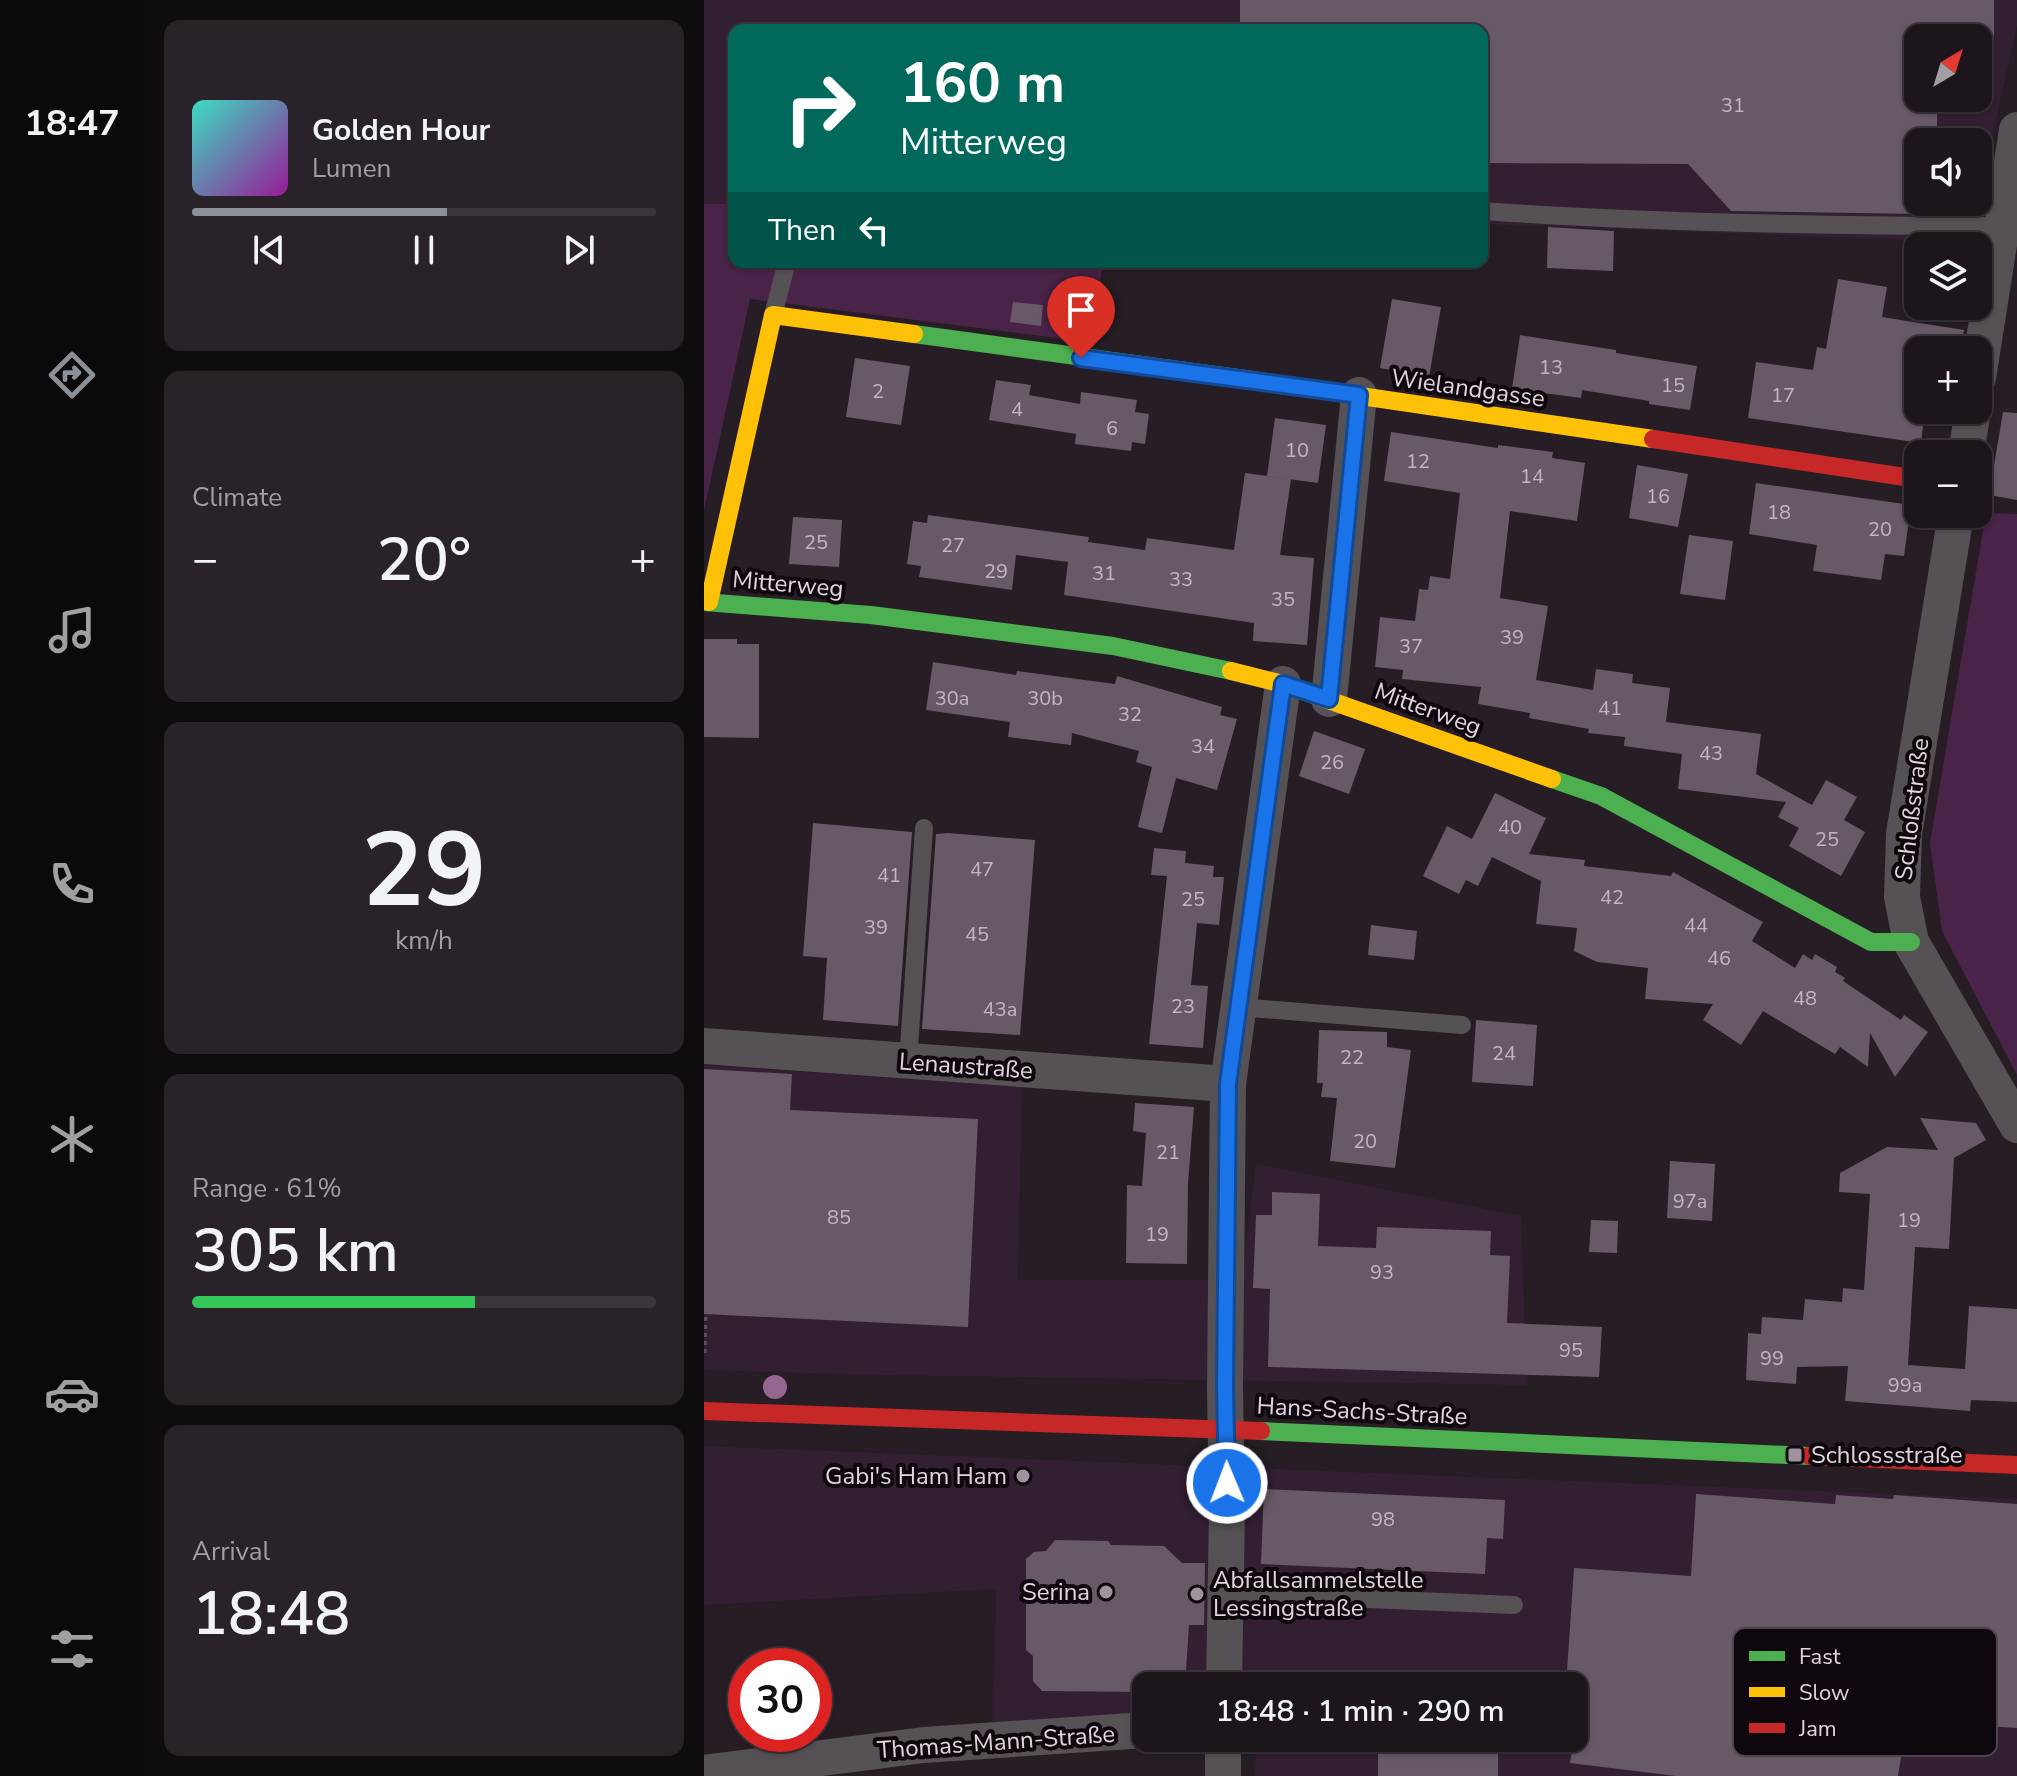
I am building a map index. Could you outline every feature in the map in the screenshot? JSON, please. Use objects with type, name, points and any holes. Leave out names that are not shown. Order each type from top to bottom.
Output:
[{"type":"street","points":[[1987,336],[2009,227],[2017,130]]},
{"type":"street","points":[[707,602],[773,315]]},
{"type":"street","name":"Wielandgasse","points":[[773,315],[1359,395],[1904,477]]},
{"type":"street","points":[[1329,699],[1359,395]]},
{"type":"street","name":"Schloßstraße","points":[[1954,528],[1904,834],[1902,897],[1911,942],[2017,1125]]},
{"type":"street","name":"Mitterweg","points":[[707,602],[871,615],[1113,646],[1283,684],[1601,796],[1871,942],[1911,942]]},
{"type":"street","points":[[1224,1672],[1228,1084],[1283,684]]},
{"type":"street","name":"Lenaustraße","points":[[704,1046],[1228,1084]]},
{"type":"street","name":"Hans-Sachs-Straße","points":[[704,1411],[1226,1429],[2017,1465]]},
{"type":"street","name":"Thomas-Mann-Straße","points":[[704,1773],[924,1745],[1132,1731]]},
{"type":"street","points":[[1223,1752],[1223,1776]]},
{"type":"lane","points":[[1488,211],[1581,218],[2009,227]]},
{"type":"lane","points":[[773,315],[785,268]]},
{"type":"lane","points":[[908,1062],[924,828]]},
{"type":"lane","points":[[1238,1007],[1462,1025]]},
{"type":"lane","points":[[1225,1593],[1514,1605]]},
{"type":"path","points":[[704,1353],[705,1314]]},
{"type":"shaded area","points":[[704,0],[2017,0],[2017,25],[1992,138],[1992,128],[1904,128],[1904,216],[1975,216],[1971,232],[1904,232],[1904,240],[1488,224],[1488,24],[728,24],[728,204],[704,204]]},
{"type":"shaded area","points":[[704,204],[728,204],[728,268],[1102,268],[1096,343],[750,299],[704,511]]},
{"type":"shaded area","points":[[1992,513],[2017,514],[2017,1075],[1942,931],[1930,843],[1983,528],[1992,528]]},
{"type":"shaded area","points":[[704,1065],[1022,1087],[1018,1280],[1242,1280],[1256,1164],[1521,1216],[1527,1385],[704,1370]]},
{"type":"shaded area","points":[[704,1446],[2017,1499],[2017,1776],[1255,1776],[1256,1752],[1588,1752],[1588,1672],[1132,1672],[1132,1721],[993,1726],[996,1589],[704,1605]]},
{"type":"building","points":[[1240,0],[1994,0],[1994,38],[1992,24],[1904,24],[1904,112],[1937,112],[1937,128],[1904,128],[1904,214],[1731,211],[1688,164],[1488,163],[1488,24],[1240,24]]},
{"type":"building","points":[[1548,227],[1614,231],[1613,271],[1547,268]]},
{"type":"building","points":[[1838,279],[1887,287],[1882,317],[1964,330],[1963,336],[1904,336],[1904,424],[1923,424],[1921,440],[1904,441],[1748,418],[1756,362],[1813,370],[1817,347],[1826,349]]},
{"type":"building","points":[[1392,299],[1441,307],[1429,377],[1380,368]]},
{"type":"building","points":[[1013,302],[1043,305],[1041,326],[1010,322]]},
{"type":"building","points":[[1520,335],[1697,366],[1690,410],[1582,390],[1581,398],[1512,389]]},
{"type":"building","points":[[855,358],[910,366],[901,425],[846,417]]},
{"type":"building","points":[[996,380],[1031,385],[1029,395],[1080,404],[1081,392],[1137,400],[1135,412],[1149,414],[1145,444],[1132,442],[1131,451],[1075,444],[1076,434],[989,420]]},
{"type":"building","points":[[2003,412],[2017,413],[2017,500],[1992,496]]},
{"type":"building","points":[[1275,418],[1326,425],[1318,483],[1267,476]]},
{"type":"building","points":[[1391,432],[1498,448],[1498,445],[1553,452],[1552,458],[1585,463],[1577,521],[1510,511],[1500,598],[1548,606],[1536,680],[1593,690],[1596,669],[1633,674],[1632,683],[1670,688],[1666,722],[1761,734],[1756,774],[1812,805],[1826,780],[1857,797],[1844,820],[1865,832],[1841,876],[1789,846],[1799,828],[1778,817],[1786,802],[1678,789],[1682,754],[1624,746],[1625,737],[1588,733],[1589,729],[1529,718],[1530,713],[1478,704],[1481,687],[1402,679],[1403,670],[1375,667],[1380,617],[1415,621],[1419,589],[1428,590],[1430,576],[1450,579],[1460,493],[1384,481]]},
{"type":"building","points":[[1637,465],[1688,474],[1678,527],[1629,518]]},
{"type":"building","points":[[1245,473],[1291,479],[1280,555],[1314,558],[1307,645],[1253,641],[1254,623],[1064,595],[1068,562],[1016,555],[1012,590],[919,577],[921,566],[907,564],[913,521],[927,523],[928,515],[1089,537],[1088,542],[1145,550],[1147,538],[1234,550]]},
{"type":"building","points":[[1756,483],[1904,504],[1904,528],[1908,528],[1904,556],[1885,554],[1881,580],[1813,571],[1817,545],[1749,534]]},
{"type":"building","points":[[793,517],[842,520],[839,567],[789,564]]},
{"type":"building","points":[[1689,535],[1733,541],[1725,600],[1680,594]]},
{"type":"building","points":[[704,639],[737,639],[737,644],[759,644],[759,738],[704,737]]},
{"type":"building","points":[[933,662],[1016,675],[1017,671],[1115,684],[1117,676],[1222,707],[1220,715],[1237,719],[1217,790],[1176,778],[1162,833],[1138,827],[1152,767],[1136,762],[1139,751],[1072,733],[1071,745],[1008,737],[1010,722],[926,710]]},
{"type":"building","points":[[1314,731],[1365,749],[1349,794],[1299,776]]},
{"type":"building","points":[[1495,793],[1546,818],[1529,854],[1585,860],[1584,866],[1671,876],[1673,872],[1763,922],[1752,941],[1795,968],[1803,954],[1812,960],[1815,954],[1837,967],[1835,972],[1845,978],[1843,981],[1901,1020],[1904,1015],[1928,1032],[1895,1077],[1870,1033],[1868,1067],[1840,1047],[1835,1054],[1763,1011],[1741,1045],[1703,1020],[1713,1004],[1645,999],[1648,968],[1597,962],[1574,951],[1577,928],[1536,924],[1541,881],[1492,857],[1478,886],[1466,880],[1459,894],[1423,876],[1447,826],[1472,839]]},
{"type":"building","points":[[813,823],[912,832],[898,1026],[823,1020],[827,958],[803,956]]},
{"type":"building","points":[[936,834],[1035,840],[1020,1035],[922,1029]]},
{"type":"building","points":[[1154,848],[1186,851],[1185,863],[1214,866],[1213,877],[1224,877],[1219,925],[1197,923],[1191,985],[1208,986],[1203,1048],[1149,1044],[1167,876],[1151,875]]},
{"type":"building","points":[[1371,925],[1417,931],[1414,960],[1368,955]]},
{"type":"building","points":[[1476,1020],[1537,1025],[1533,1086],[1472,1082]]},
{"type":"building","points":[[1319,1030],[1387,1032],[1387,1047],[1411,1050],[1395,1168],[1330,1161],[1337,1098],[1321,1097],[1323,1083],[1317,1083]]},
{"type":"building","points":[[704,1069],[792,1074],[790,1110],[978,1119],[968,1327],[704,1314]]},
{"type":"building","points":[[1135,1103],[1194,1107],[1188,1183],[1187,1264],[1126,1263],[1127,1185],[1142,1186],[1146,1133],[1133,1131]]},
{"type":"building","points":[[1920,1118],[1976,1123],[1986,1140],[1954,1158],[1949,1249],[1915,1247],[1908,1365],[1965,1369],[1969,1306],[2017,1309],[2017,1402],[1971,1400],[1970,1411],[1845,1401],[1848,1366],[1797,1367],[1796,1384],[1746,1380],[1748,1333],[1761,1334],[1762,1317],[1803,1320],[1805,1299],[1842,1302],[1843,1288],[1864,1290],[1870,1194],[1839,1192],[1840,1173],[1887,1147],[1938,1150]]},
{"type":"building","points":[[1670,1161],[1715,1164],[1712,1221],[1667,1218]]},
{"type":"building","points":[[1272,1192],[1320,1194],[1318,1246],[1376,1248],[1377,1227],[1491,1231],[1490,1255],[1510,1256],[1507,1323],[1602,1327],[1599,1377],[1268,1367],[1270,1289],[1253,1288],[1256,1215],[1272,1215]]},
{"type":"building","points":[[1591,1220],[1618,1221],[1617,1253],[1589,1252]]},
{"type":"building","points":[[1264,1489],[1505,1500],[1503,1539],[1487,1538],[1485,1574],[1261,1564]]},
{"type":"building","points":[[1696,1494],[1835,1504],[1836,1495],[1893,1499],[1894,1495],[2017,1504],[2017,1728],[1997,1727],[1997,1628],[1733,1628],[1733,1756],[1901,1756],[1898,1776],[1676,1776],[1570,1763],[1572,1752],[1588,1752],[1588,1672],[1567,1672],[1574,1568],[1691,1576]]},
{"type":"building","name":"Serina","points":[[1055,1540],[1108,1541],[1111,1545],[1164,1546],[1182,1563],[1205,1563],[1204,1625],[1189,1625],[1186,1672],[1132,1672],[1132,1692],[1042,1691],[1033,1681],[1033,1656],[1026,1650],[1026,1559],[1034,1552],[1046,1551]]},
{"type":"building","points":[[1378,1752],[1498,1752],[1498,1776],[1378,1776]]},
{"type":"traffic: fast","points":[[914,334],[1245,379]]},
{"type":"traffic: fast","points":[[704,602],[871,615],[1113,646],[1231,671]]},
{"type":"traffic: fast","points":[[1552,779],[1601,796],[1871,942],[1911,942]]},
{"type":"traffic: fast","points":[[1261,1431],[1809,1456]]},
{"type":"traffic: slow","points":[[709,602],[773,315],[914,334]]},
{"type":"traffic: slow","points":[[1245,379],[1653,439]]},
{"type":"traffic: slow","points":[[1231,671],[1283,684],[1552,779]]},
{"type":"traffic: jam","points":[[1653,439],[1904,477]]},
{"type":"traffic: jam","points":[[704,1411],[1261,1431]]},
{"type":"traffic: jam","points":[[1809,1456],[2017,1465]]},
{"type":"place","name":"Schlossstraße","points":[[1795,1455]]},
{"type":"place","name":"Gabi's Ham Ham","points":[[1023,1476]]},
{"type":"place","name":"Serina","points":[[1106,1592]]},
{"type":"place","name":"Abfallsammelstelle Lessingstraße","points":[[1197,1594]]},
{"type":"route","points":[[1081,358],[1359,395],[1329,699],[1283,684],[1228,1084],[1227,1483]]}]
